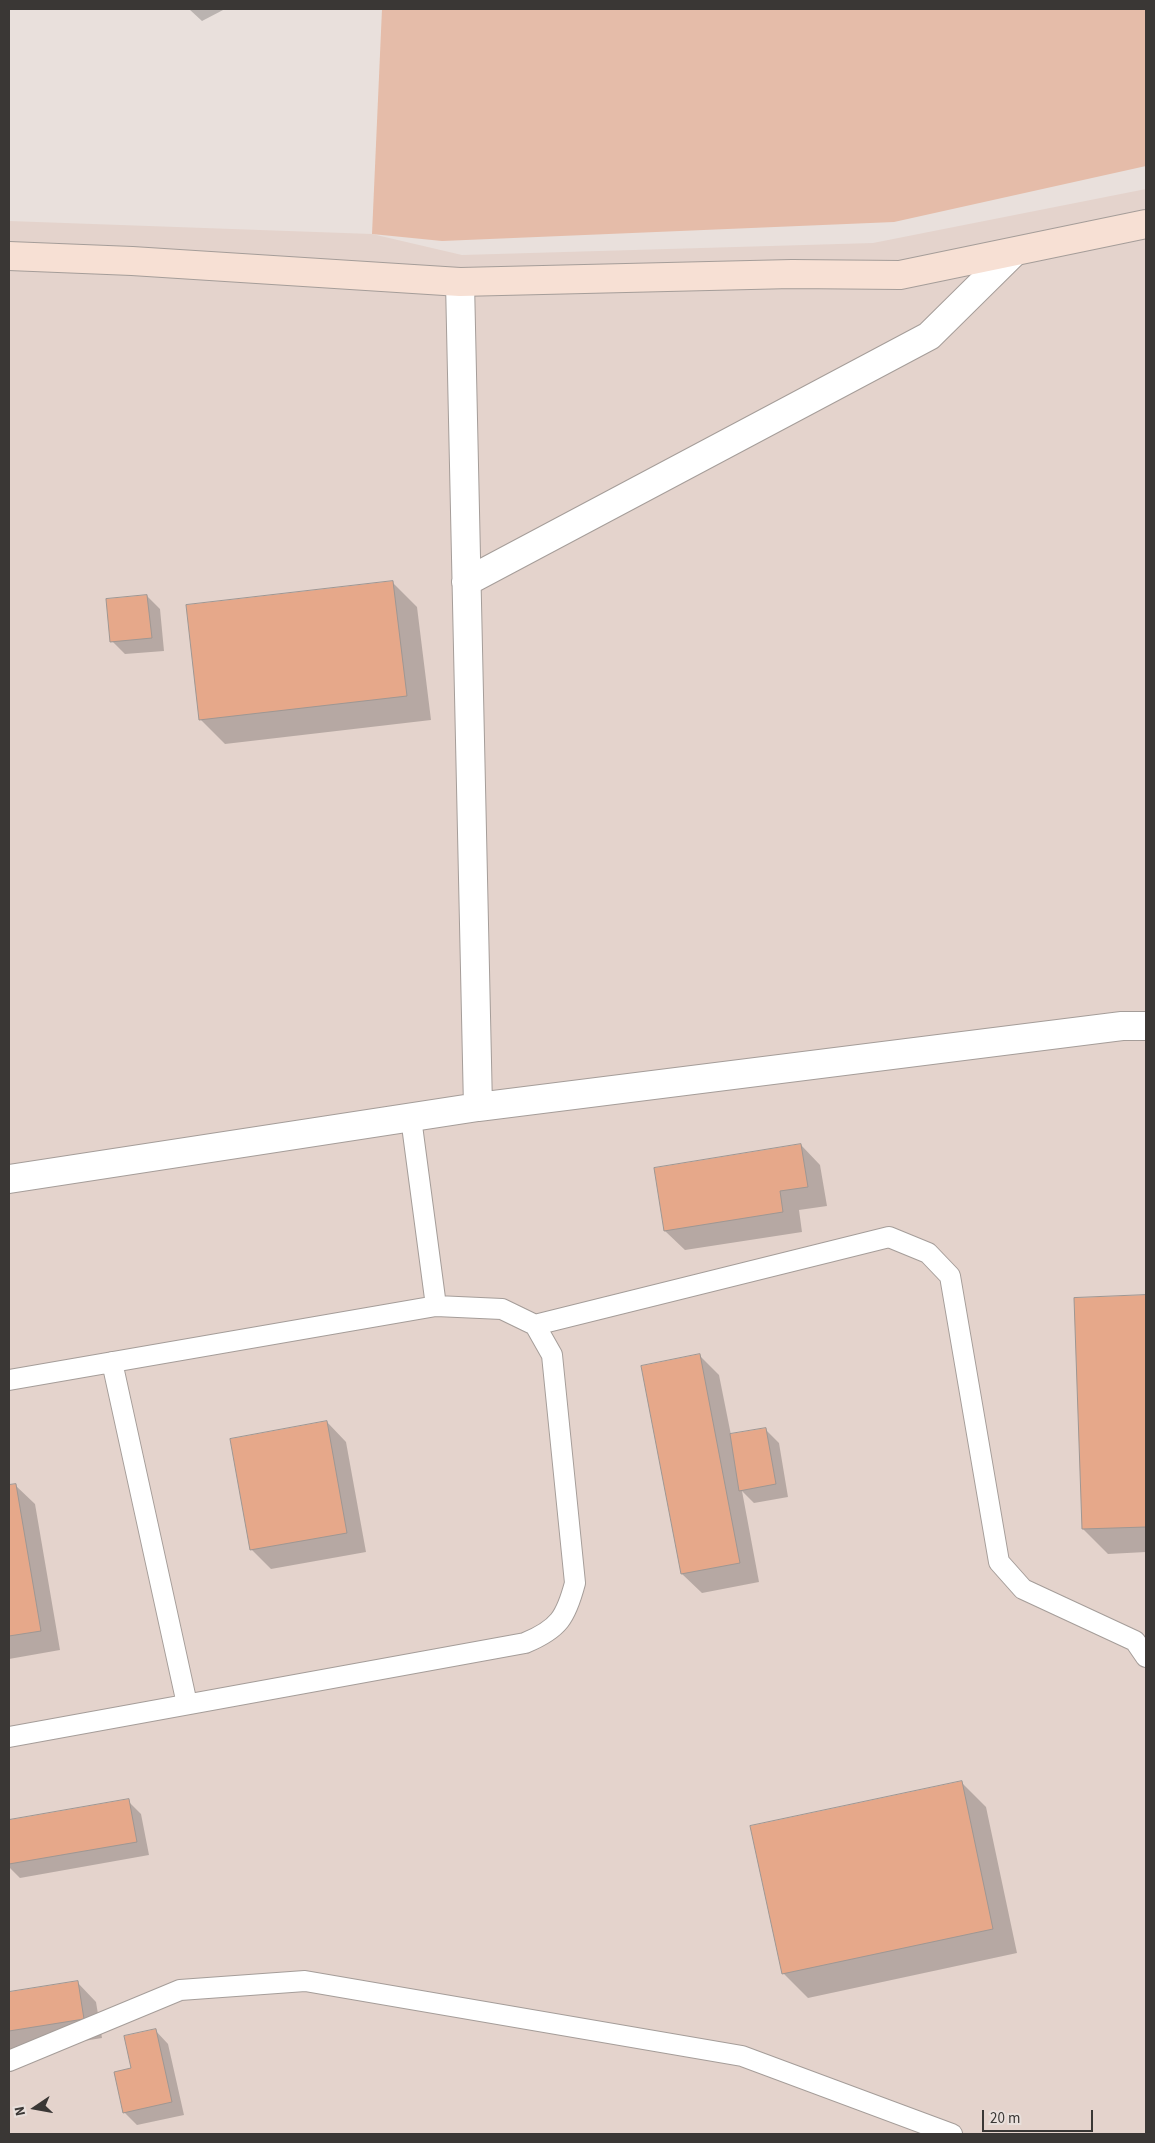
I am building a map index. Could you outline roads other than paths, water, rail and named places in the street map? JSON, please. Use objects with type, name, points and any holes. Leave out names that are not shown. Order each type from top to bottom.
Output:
[{"type":"street","points":[[9,256],[132,261],[460,282],[792,274],[900,275],[1146,224]]},
{"type":"street","points":[[466,582],[929,336],[1013,252]]},
{"type":"street","points":[[460,282],[478,1107]]},
{"type":"street","points":[[9,1179],[478,1107],[1122,1026],[1146,1026]]},
{"type":"lane","points":[[411,1118],[436,1306]]},
{"type":"lane","points":[[536,1325],[889,1237],[928,1253],[950,1276],[999,1562],[1023,1589],[1135,1641],[1146,1657]]},
{"type":"lane","points":[[9,1380],[436,1306],[502,1309],[536,1325],[552,1355],[575,1583],[567,1611],[546,1634],[525,1643],[9,1736]]},
{"type":"lane","points":[[112,1362],[187,1704]]},
{"type":"lane","points":[[9,2061],[180,1990],[305,1981],[742,2056],[952,2134]]}]
